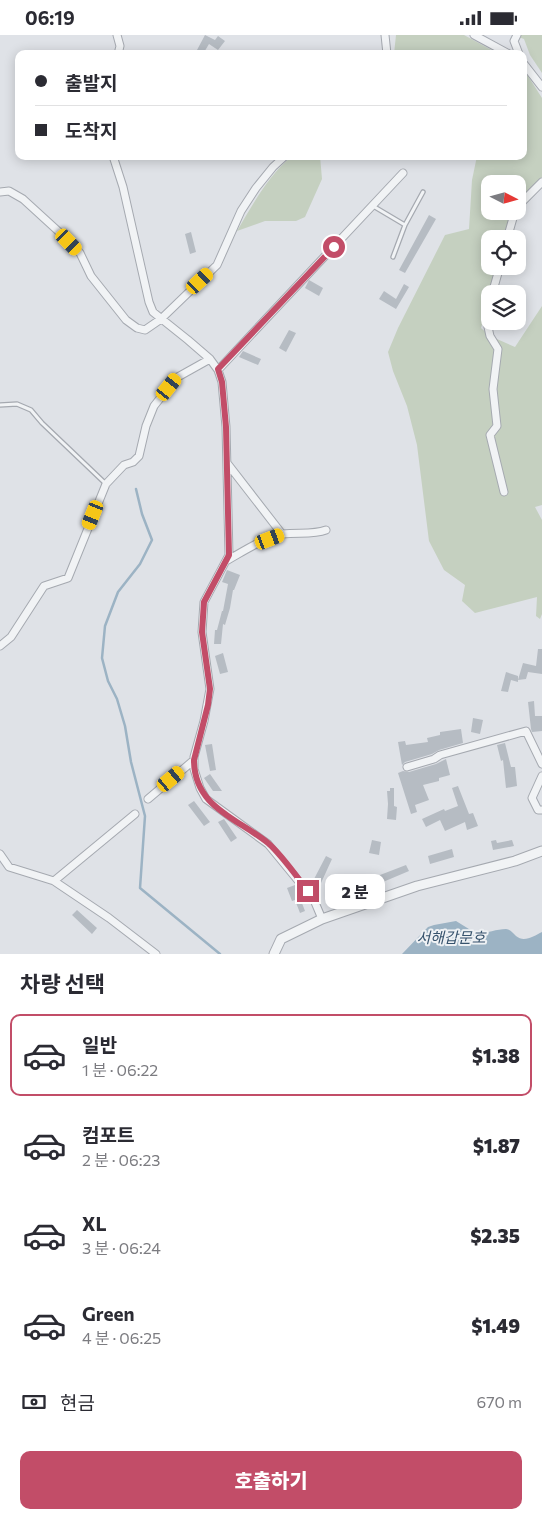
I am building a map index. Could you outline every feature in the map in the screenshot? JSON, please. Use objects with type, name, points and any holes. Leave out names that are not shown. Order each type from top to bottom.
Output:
[{"type":"street","points":[[116,35],[120,46],[119,50]]},
{"type":"street","points":[[385,35],[387,50]]},
{"type":"street","points":[[474,35],[502,50]]},
{"type":"street","points":[[517,50],[514,41],[518,35]]},
{"type":"street","points":[[527,68],[542,87]]},
{"type":"street","points":[[114,160],[123,187],[148,302],[153,312],[210,359],[218,369],[222,382],[229,555],[204,602],[202,632],[210,689],[208,705],[194,760],[194,769],[206,799],[268,844],[314,900],[322,919]]},
{"type":"street","points":[[0,192],[9,191],[23,199],[58,231],[80,253],[91,276],[126,320],[136,328],[145,330],[161,319],[217,265],[241,211],[256,188],[281,160]]},
{"type":"street","points":[[218,369],[403,173]]},
{"type":"street","points":[[526,198],[542,182]]},
{"type":"street","points":[[489,330],[498,349],[493,389],[497,426],[490,435],[504,492]]},
{"type":"street","points":[[0,646],[11,637],[44,586],[68,578],[106,484],[124,465],[133,462],[139,456],[146,426],[154,406],[176,378],[210,359]]},
{"type":"street","points":[[226,463],[282,535]]},
{"type":"street","points":[[226,561],[258,544],[282,535],[307,532],[317,533],[326,529]]},
{"type":"street","points":[[407,767],[434,759],[440,755],[526,731],[542,764]]},
{"type":"street","points":[[148,799],[194,760]]},
{"type":"street","points":[[542,776],[532,798],[538,810],[542,810]]},
{"type":"street","points":[[54,881],[135,814]]},
{"type":"street","points":[[274,954],[281,939],[322,919],[417,886],[515,861],[542,851]]},
{"type":"street","points":[[0,854],[9,867],[54,881],[110,918],[156,954]]},
{"type":"lane","points":[[393,257],[405,225],[424,192]]},
{"type":"lane","points":[[372,206],[405,225]]},
{"type":"lane","points":[[0,404],[17,404],[31,410],[42,423],[106,484]]},
{"type":"green space","points":[[396,35],[464,35],[492,50],[394,50]]},
{"type":"green space","points":[[513,35],[542,35],[542,73],[530,55],[524,39]]},
{"type":"green space","points":[[527,75],[542,98],[542,177],[526,195],[526,175],[481,175],[481,220],[509,220],[507,230],[481,230],[481,275],[496,275],[493,285],[481,285],[481,330],[515,347],[542,306],[542,505],[535,507],[542,520],[542,614],[540,619],[536,616],[537,597],[475,613],[462,601],[465,585],[444,570],[429,541],[417,445],[407,406],[393,371],[388,352],[398,328],[445,235],[469,229],[472,180],[476,160],[527,160]]},
{"type":"green space","points":[[288,160],[320,160],[322,179],[305,217],[296,221],[265,221],[237,231],[268,181]]},
{"type":"water","name":"서해갑문호","points":[[456,921],[477,934],[506,929],[519,938],[526,939],[542,932],[542,954],[402,954],[428,927]]},
{"type":"building","points":[[205,35],[215,40],[218,36],[225,41],[218,50],[209,44],[205,50],[197,50]]},
{"type":"building","points":[[429,215],[436,219],[405,273],[399,270]]},
{"type":"building","points":[[191,232],[196,252],[190,254],[185,234]]},
{"type":"building","points":[[309,280],[323,288],[319,296],[305,288]]},
{"type":"building","points":[[404,284],[409,287],[396,309],[379,299],[384,291],[396,299]]},
{"type":"building","points":[[289,330],[296,333],[286,352],[279,348]]},
{"type":"building","points":[[243,351],[261,359],[258,365],[239,357]]},
{"type":"building","points":[[227,570],[240,575],[233,590],[225,625],[223,624],[221,644],[214,644],[215,630],[217,630],[223,611],[228,584],[222,582]]},
{"type":"building","points":[[538,649],[542,649],[542,674],[528,672],[526,679],[518,680],[523,663],[536,666]]},
{"type":"building","points":[[223,653],[228,672],[220,674],[215,656]]},
{"type":"building","points":[[506,672],[518,676],[518,682],[511,680],[508,692],[501,691]]},
{"type":"building","points":[[534,701],[535,716],[542,716],[542,731],[532,732],[528,702]]},
{"type":"building","points":[[473,718],[483,720],[480,734],[471,732]]},
{"type":"building","points":[[461,729],[463,743],[405,762],[402,765],[398,742],[405,741],[406,745],[428,742],[427,738],[440,735],[440,732]]},
{"type":"building","points":[[505,743],[511,767],[515,767],[517,786],[506,788],[503,760],[501,761],[497,745]]},
{"type":"building","points":[[212,744],[216,770],[210,771],[205,745]]},
{"type":"building","points":[[446,759],[450,775],[439,778],[439,781],[423,785],[429,800],[415,805],[417,812],[411,814],[398,773],[403,771],[409,772]]},
{"type":"building","points":[[210,774],[222,791],[213,791],[204,778]]},
{"type":"building","points":[[458,786],[469,814],[473,813],[478,826],[467,830],[465,822],[445,831],[440,820],[426,827],[422,819],[444,809],[445,811],[458,806],[452,788]]},
{"type":"building","points":[[390,788],[394,788],[394,806],[397,807],[396,820],[387,819],[387,791],[390,791]]},
{"type":"building","points":[[194,801],[210,822],[204,826],[188,805]]},
{"type":"building","points":[[224,819],[237,838],[231,842],[218,822]]},
{"type":"building","points":[[372,840],[381,842],[379,855],[369,853]]},
{"type":"building","points":[[496,840],[497,843],[512,840],[514,846],[493,850],[491,841]]},
{"type":"building","points":[[452,849],[454,857],[430,864],[428,856]]},
{"type":"building","points":[[326,856],[332,859],[321,883],[314,879]]},
{"type":"building","points":[[406,865],[409,871],[383,882],[380,875]]},
{"type":"building","points":[[295,885],[305,911],[300,913],[295,900],[292,901],[287,888]]},
{"type":"building","points":[[77,910],[97,928],[92,934],[72,915]]},
{"type":"waterway","points":[[136,489],[142,514],[152,540],[140,564],[118,592],[105,626],[102,658],[108,681],[117,699],[125,726],[131,762],[145,816],[140,888],[220,954]]},
{"type":"route","points":[[308,891],[268,844],[206,799],[194,769],[194,757],[208,705],[210,689],[202,632],[204,602],[229,555],[226,427],[222,382],[218,369],[334,247]]}]
